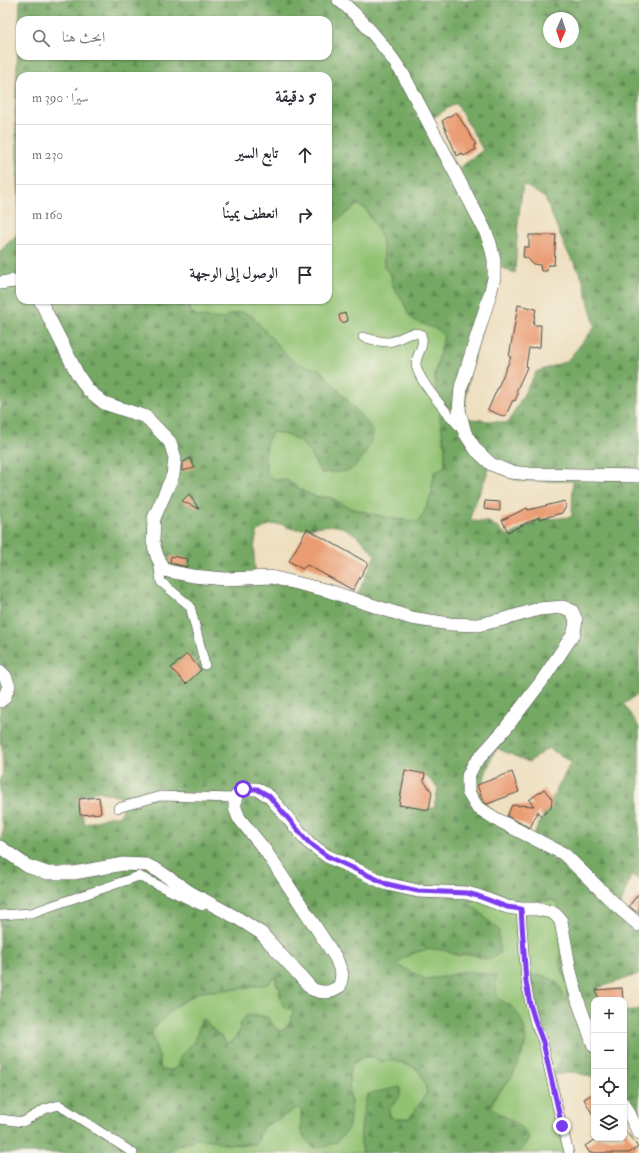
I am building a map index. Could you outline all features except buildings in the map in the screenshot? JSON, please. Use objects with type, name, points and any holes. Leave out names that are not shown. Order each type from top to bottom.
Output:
[{"type":"street","points":[[340,0],[388,51],[403,74],[484,228],[490,243],[494,260],[494,278],[461,387],[459,410],[465,433]]},
{"type":"street","points":[[0,283],[16,281]]},
{"type":"street","points":[[42,304],[78,375],[88,390],[104,403],[146,417],[170,442],[174,458],[172,475],[154,518],[153,542],[161,582],[190,606],[205,665]]},
{"type":"street","points":[[363,337],[387,342],[400,339],[409,333],[415,332],[421,334],[423,340],[416,363],[418,373],[430,391],[465,433],[476,450],[491,464],[510,472],[530,474],[639,476]]},
{"type":"street","points":[[157,556],[164,568],[168,572],[175,574],[225,579],[271,577],[329,591],[411,618],[450,624],[478,625],[539,609],[563,607],[572,611],[576,620],[574,632],[541,682],[505,729],[474,764],[468,776],[468,792],[477,807],[496,819],[564,854],[617,906],[639,925]]},
{"type":"street","points":[[0,671],[5,676],[9,686],[4,698],[0,701]]},
{"type":"street","points":[[0,848],[27,866],[47,873],[74,873],[123,864],[147,865],[159,871],[191,893],[239,919],[261,933],[312,989],[324,993],[332,991],[340,986],[342,974],[336,958],[265,850],[239,818],[235,808],[235,798],[243,789],[257,789],[269,796],[309,843],[327,856],[387,884],[418,891],[467,893],[507,907],[537,909],[552,912],[561,921],[570,971],[578,1001],[591,1038]]},
{"type":"street","points":[[118,808],[160,796],[235,798]]},
{"type":"street","points":[[0,915],[31,913],[139,876],[208,908],[214,905]]},
{"type":"street","points":[[521,909],[526,982],[530,1004],[543,1042],[553,1090],[570,1153]]},
{"type":"street","points":[[0,1119],[22,1122],[45,1109],[59,1105],[133,1153]]},
{"type":"street","points":[[624,1105],[639,1134]]},
{"type":"green space","points":[[20,0],[610,0],[610,6],[613,8],[639,8],[639,694],[624,704],[639,727],[639,879],[631,875],[619,910],[639,923],[639,974],[598,988],[599,997],[591,997],[591,1077],[574,1072],[554,1075],[562,1058],[549,1049],[537,1023],[529,978],[532,975],[546,977],[555,981],[566,1001],[567,997],[566,983],[560,966],[561,931],[557,903],[552,900],[538,900],[529,904],[478,897],[468,903],[499,930],[498,954],[491,958],[485,959],[472,954],[457,955],[444,950],[424,950],[406,956],[397,965],[425,979],[444,977],[461,972],[474,972],[496,976],[495,992],[503,1002],[512,1007],[520,1017],[525,1030],[526,1038],[526,1042],[514,1072],[496,1096],[491,1107],[517,1124],[526,1132],[529,1138],[523,1149],[518,1153],[363,1153],[361,1131],[367,1095],[400,1087],[400,1095],[398,1100],[389,1109],[391,1117],[399,1120],[410,1118],[427,1092],[418,1069],[397,1061],[379,1061],[374,1057],[365,1057],[358,1059],[354,1063],[349,1074],[351,1110],[348,1127],[337,1142],[323,1147],[313,1147],[302,1134],[301,1114],[300,1108],[298,1108],[293,1109],[279,1119],[263,1126],[258,1141],[255,1144],[225,1144],[213,1140],[197,1139],[176,1146],[168,1153],[0,1153],[0,842],[4,829],[0,814],[0,778],[3,775],[2,744],[0,744],[0,251],[16,235],[16,304],[189,304],[189,310],[198,317],[223,319],[231,314],[241,312],[251,315],[288,357],[298,364],[321,370],[370,426],[373,436],[364,455],[350,470],[344,472],[321,473],[308,450],[299,440],[284,434],[273,432],[266,446],[267,474],[276,480],[287,480],[304,492],[317,497],[329,497],[350,508],[388,518],[418,522],[424,513],[432,492],[434,472],[445,466],[445,446],[436,391],[435,374],[444,336],[438,330],[415,321],[409,315],[403,301],[393,286],[391,275],[384,267],[384,251],[380,234],[365,208],[357,205],[332,224],[332,72],[17,72],[17,60],[332,60],[332,16],[19,16]],"holes":[[[456,103],[483,150],[458,169],[428,121]],[[523,184],[545,198],[566,249],[582,277],[595,327],[567,361],[536,372],[508,423],[463,418],[469,376],[498,266],[515,273],[518,222]],[[490,467],[513,479],[522,481],[573,481],[572,517],[537,520],[509,536],[489,522],[471,521],[471,514]],[[281,524],[295,529],[328,526],[341,527],[348,530],[362,541],[375,555],[356,598],[256,577],[254,548],[258,531],[269,525]],[[496,748],[529,762],[548,748],[571,762],[532,838],[488,808],[483,793],[484,778]],[[405,773],[424,774],[438,788],[434,808],[402,807]],[[98,791],[125,798],[120,816],[112,816],[85,824],[76,798]],[[276,977],[276,983],[280,989],[283,1006],[293,1010],[290,1022],[284,1029],[281,1031],[275,1028],[267,1017],[247,1015],[240,1025],[240,1031],[233,1041],[228,1043],[211,1028],[205,1019],[201,1020],[195,1041],[182,1055],[177,1067],[172,1070],[161,1070],[159,1056],[152,1035],[152,1029],[176,1006],[199,992],[247,988],[270,983],[271,979]]]},
{"type":"green space","points":[[610,0],[639,0],[639,8],[613,8],[610,6]]},
{"type":"green space","points":[[16,89],[16,134],[15,111]]},
{"type":"green space","points":[[357,204],[365,208],[380,234],[384,251],[384,267],[391,275],[393,286],[403,301],[409,315],[438,330],[444,336],[435,374],[436,391],[445,446],[445,466],[432,483],[432,492],[424,513],[418,522],[388,518],[350,508],[329,497],[317,497],[304,492],[287,480],[276,480],[267,474],[265,457],[266,446],[273,432],[292,437],[304,445],[321,473],[333,472],[351,405],[321,370],[298,364],[288,357],[251,315],[231,314],[223,319],[198,317],[189,310],[189,304],[332,304],[332,224]]},
{"type":"green space","points":[[478,897],[529,904],[538,900],[552,900],[557,903],[561,931],[561,960],[567,985],[566,1001],[563,998],[560,987],[538,975],[558,1055],[562,1058],[554,1075],[570,1153],[518,1153],[523,1149],[529,1138],[511,1120],[498,1114],[491,1108],[496,1095],[511,1078],[515,1071],[526,1040],[523,1024],[515,1010],[501,1000],[495,992],[496,976],[474,972],[461,972],[444,977],[425,979],[396,965],[412,954],[432,949],[445,950],[457,955],[474,955],[480,958],[499,954],[499,930],[468,903]]},
{"type":"green space","points":[[276,976],[276,983],[280,989],[283,1006],[293,1009],[290,1022],[284,1029],[281,1031],[278,1030],[271,1021],[262,1016],[247,1016],[242,1021],[240,1030],[233,1041],[228,1043],[208,1024],[199,1026],[197,1036],[182,1055],[177,1067],[172,1070],[161,1070],[159,1056],[152,1035],[152,1029],[176,1006],[199,992],[258,986]]},
{"type":"green space","points":[[639,1009],[639,1125],[631,1103],[627,1099],[627,1011]]},
{"type":"green space","points":[[363,1057],[374,1057],[381,1062],[396,1061],[418,1069],[427,1092],[410,1118],[399,1119],[391,1117],[389,1109],[395,1103],[400,1088],[367,1095],[361,1131],[363,1153],[168,1153],[176,1146],[197,1139],[213,1140],[225,1144],[249,1145],[260,1135],[263,1126],[298,1108],[301,1108],[302,1112],[301,1132],[327,1146],[337,1142],[349,1125],[351,1101],[349,1089],[350,1067]]},
{"type":"route","points":[[243,789],[257,789],[269,796],[309,843],[327,856],[387,884],[418,891],[426,890],[467,893],[499,905],[514,909],[521,909],[526,982],[530,1004],[543,1042],[562,1126]]}]
